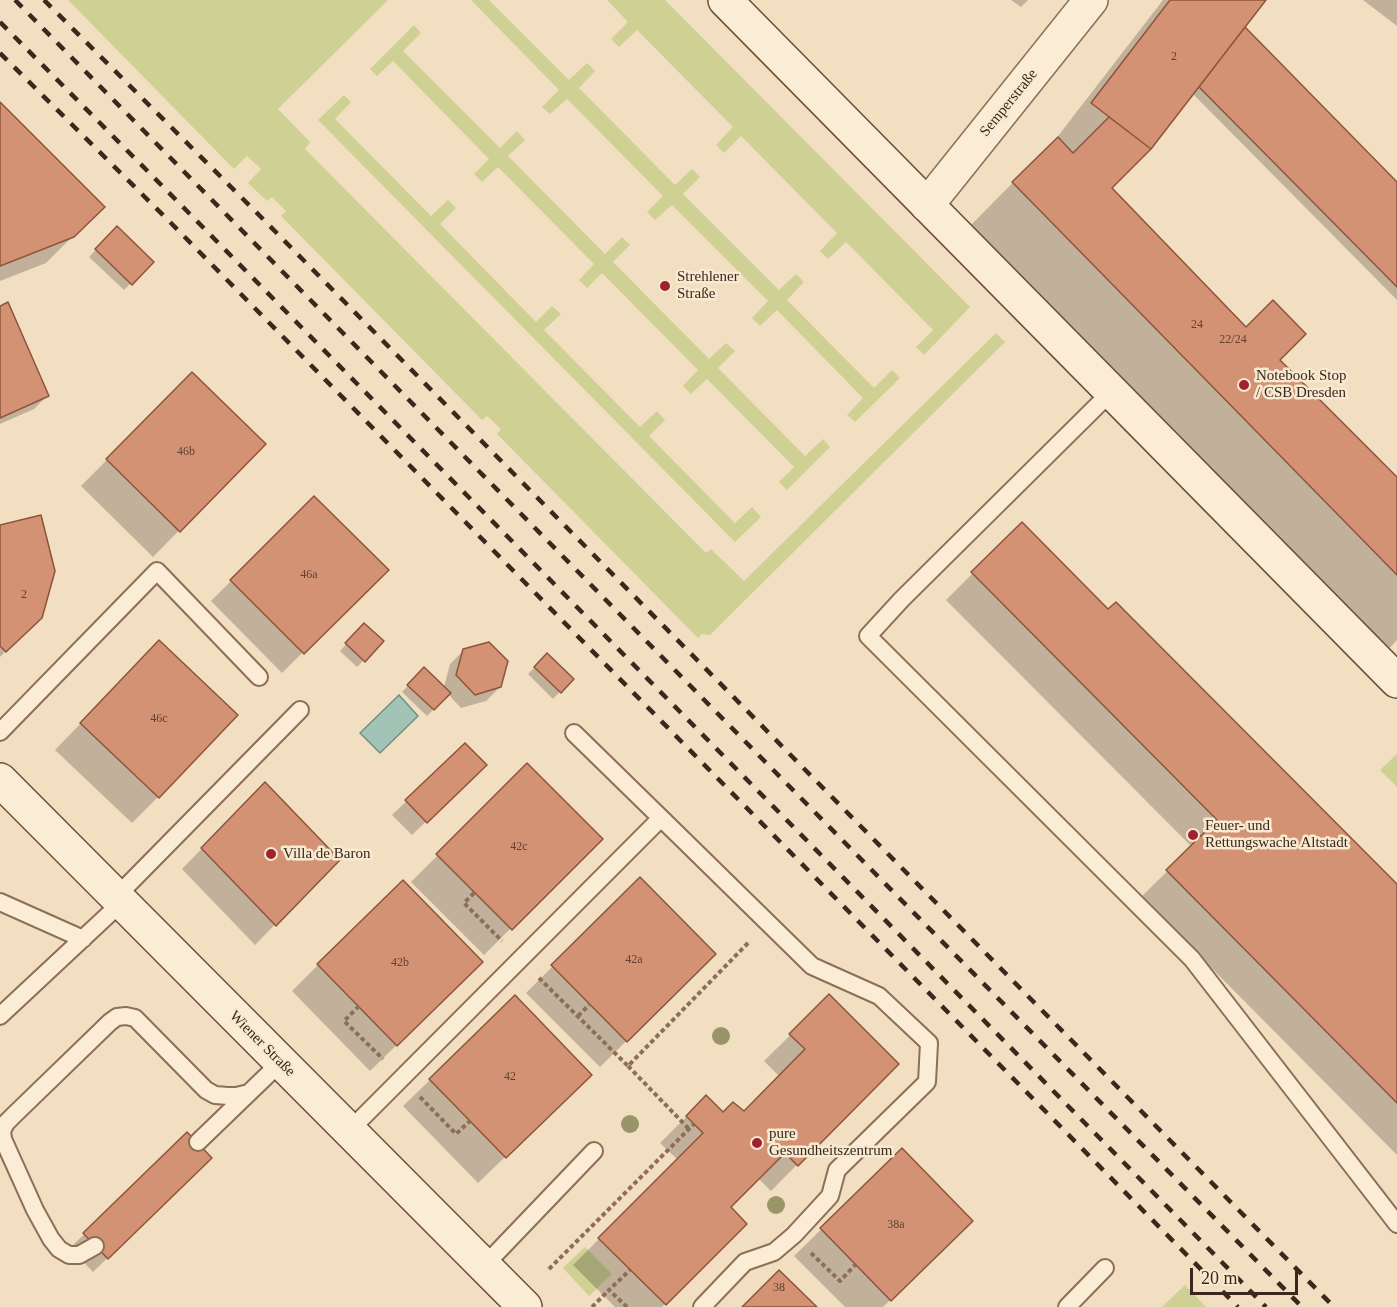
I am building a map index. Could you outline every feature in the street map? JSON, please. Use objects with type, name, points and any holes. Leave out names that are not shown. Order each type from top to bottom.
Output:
[{"type":"street","points":[[724,0],[1397,681]]},
{"type":"street","name":"Semperstraße","points":[[927,205],[1091,0]]},
{"type":"street","name":"Wiener Straße","points":[[0,780],[525,1307]]},
{"type":"lane","points":[[1111,392],[902,599],[868,636],[1192,959],[1397,1224]]},
{"type":"lane","points":[[0,732],[157,571],[260,676]]},
{"type":"lane","points":[[0,1016],[83,939],[300,710]]},
{"type":"lane","points":[[574,733],[812,966],[879,996],[929,1043],[927,1082],[837,1170],[830,1196],[794,1235],[774,1252],[745,1262],[702,1307]]},
{"type":"lane","points":[[349,1131],[661,818]]},
{"type":"lane","points":[[0,902],[83,939]]},
{"type":"lane","points":[[95,1246],[79,1255],[69,1255],[59,1249],[51,1239],[35,1210],[3,1139],[2,1131],[15,1114],[110,1022],[117,1017],[126,1016],[135,1018],[206,1090],[215,1095],[228,1096],[249,1093]]},
{"type":"lane","points":[[198,1142],[281,1062]]},
{"type":"lane","points":[[484,1266],[594,1151]]},
{"type":"lane","points":[[1067,1307],[1105,1268]]},
{"type":"path","points":[[474,892],[464,903],[689,1129]]},
{"type":"path","points":[[628,1066],[768,923]]},
{"type":"path","points":[[578,1016],[590,1004]]},
{"type":"path","points":[[549,1269],[694,1124]]},
{"type":"path","points":[[794,1235],[840,1281],[855,1265]]},
{"type":"path","points":[[592,1307],[630,1270]]},
{"type":"path","points":[[609,1290],[627,1307]]},
{"type":"green space","points":[[68,0],[388,0],[278,109],[310,142],[305,149],[706,553],[711,549],[744,581],[996,333],[1005,342],[710,635],[702,634],[698,638],[497,434],[501,429],[487,416],[482,420],[281,216],[286,211],[272,197],[267,201],[248,183],[261,169],[247,156],[234,169]]},
{"type":"green space","points":[[471,0],[489,0],[569,80],[587,63],[595,71],[579,88],[675,185],[692,169],[700,177],[683,194],[779,290],[796,274],[804,282],[787,300],[874,388],[892,370],[900,378],[855,422],[847,415],[863,398],[777,310],[760,326],[752,318],[768,301],[672,205],[655,220],[647,212],[663,196],[567,99],[550,114],[542,107],[559,90]]},
{"type":"green space","points":[[607,0],[665,0],[970,307],[924,355],[916,347],[933,330],[846,242],[828,259],[820,251],[837,233],[741,136],[724,153],[716,145],[733,127],[637,30],[619,47],[611,39],[628,22]]},
{"type":"green space","points":[[414,25],[421,33],[403,51],[500,148],[517,131],[525,140],[508,156],[605,254],[622,237],[630,245],[613,262],[709,359],[726,343],[735,351],[718,368],[805,456],[823,439],[830,447],[787,490],[779,482],[794,467],[707,379],[691,394],[683,386],[698,370],[602,273],[587,288],[579,280],[594,264],[498,167],[482,182],[474,174],[489,159],[393,61],[377,76],[370,69]]},
{"type":"green space","points":[[344,95],[351,102],[335,119],[431,216],[448,200],[456,208],[440,224],[536,322],[552,306],[561,314],[544,330],[640,427],[657,411],[665,420],[649,436],[735,523],[752,507],[761,517],[735,542],[318,120]]},
{"type":"green space","points":[[1397,754],[1397,787],[1380,770]]},
{"type":"green space","points":[[585,1247],[612,1274],[589,1296],[563,1268]]},
{"type":"green space","points":[[1185,1285],[1206,1307],[1162,1307]]},
{"type":"shaded area","points":[[399,695],[418,716],[380,753],[360,733]]},
{"type":"building","points":[[1170,0],[1266,0],[1151,149],[1091,103]]},
{"type":"building","points":[[1245,27],[1397,182],[1397,287],[1199,87]]},
{"type":"building","points":[[0,102],[105,207],[74,237],[0,266]]},
{"type":"building","points":[[1109,117],[1151,149],[1112,188],[1246,327],[1273,300],[1306,334],[1280,360],[1397,477],[1397,575],[1012,182],[1058,137],[1073,153]]},
{"type":"building","points":[[117,226],[154,262],[132,285],[95,249]]},
{"type":"building","points":[[8,302],[49,396],[0,418],[0,306]]},
{"type":"building","points":[[192,372],[266,444],[180,532],[106,459]]},
{"type":"building","points":[[314,496],[389,570],[304,654],[230,580]]},
{"type":"building","points":[[41,515],[55,571],[42,618],[6,652],[0,646],[0,525]]},
{"type":"building","points":[[1022,522],[1108,609],[1116,602],[1397,884],[1397,1103],[1166,870],[1217,820],[971,572]]},
{"type":"building","points":[[364,623],[384,641],[365,662],[345,643]]},
{"type":"building","points":[[159,640],[238,715],[159,798],[80,723]]},
{"type":"building","points":[[489,642],[508,661],[501,687],[475,695],[456,675],[463,649]]},
{"type":"building","points":[[547,653],[574,679],[561,693],[534,667]]},
{"type":"building","points":[[424,667],[451,693],[434,710],[407,685]]},
{"type":"building","points":[[465,743],[487,765],[427,823],[405,800]]},
{"type":"building","points":[[527,763],[603,839],[512,930],[436,854]]},
{"type":"building","name":"Villa de Baron","points":[[265,782],[340,860],[276,926],[201,848]]},
{"type":"building","points":[[640,877],[716,954],[627,1042],[551,965]]},
{"type":"building","points":[[403,880],[483,962],[397,1046],[317,964]]},
{"type":"building","name":"pure Gesundheitszentrum","points":[[829,994],[899,1064],[798,1166],[785,1153],[731,1207],[747,1224],[666,1305],[598,1238],[703,1133],[686,1116],[706,1095],[723,1112],[733,1102],[744,1111],[805,1049],[789,1034]]},
{"type":"building","points":[[515,995],[592,1075],[506,1158],[429,1079]]},
{"type":"building","points":[[187,1132],[212,1158],[108,1259],[83,1233]]},
{"type":"building","points":[[902,1148],[973,1221],[891,1301],[820,1228]]},
{"type":"building","points":[[779,1270],[817,1307],[742,1307]]},
{"type":"railway","points":[[15,0],[1302,1307]]},
{"type":"railway","points":[[44,0],[260,216],[1334,1307]]},
{"type":"railway","points":[[0,22],[1266,1307]]},
{"type":"railway","points":[[0,53],[170,222],[1238,1307]]},
{"type":"place","name":"Strehlener Straße","points":[[665,286]]},
{"type":"place","name":"Notebook Stop / CSB Dresden","points":[[1244,385]]},
{"type":"place","name":"Feuer- und Rettungswache Altstadt","points":[[1193,835]]},
{"type":"place","name":"Villa de Baron","points":[[271,854]]},
{"type":"place","name":"pure Gesundheitszentrum","points":[[757,1143]]}]
